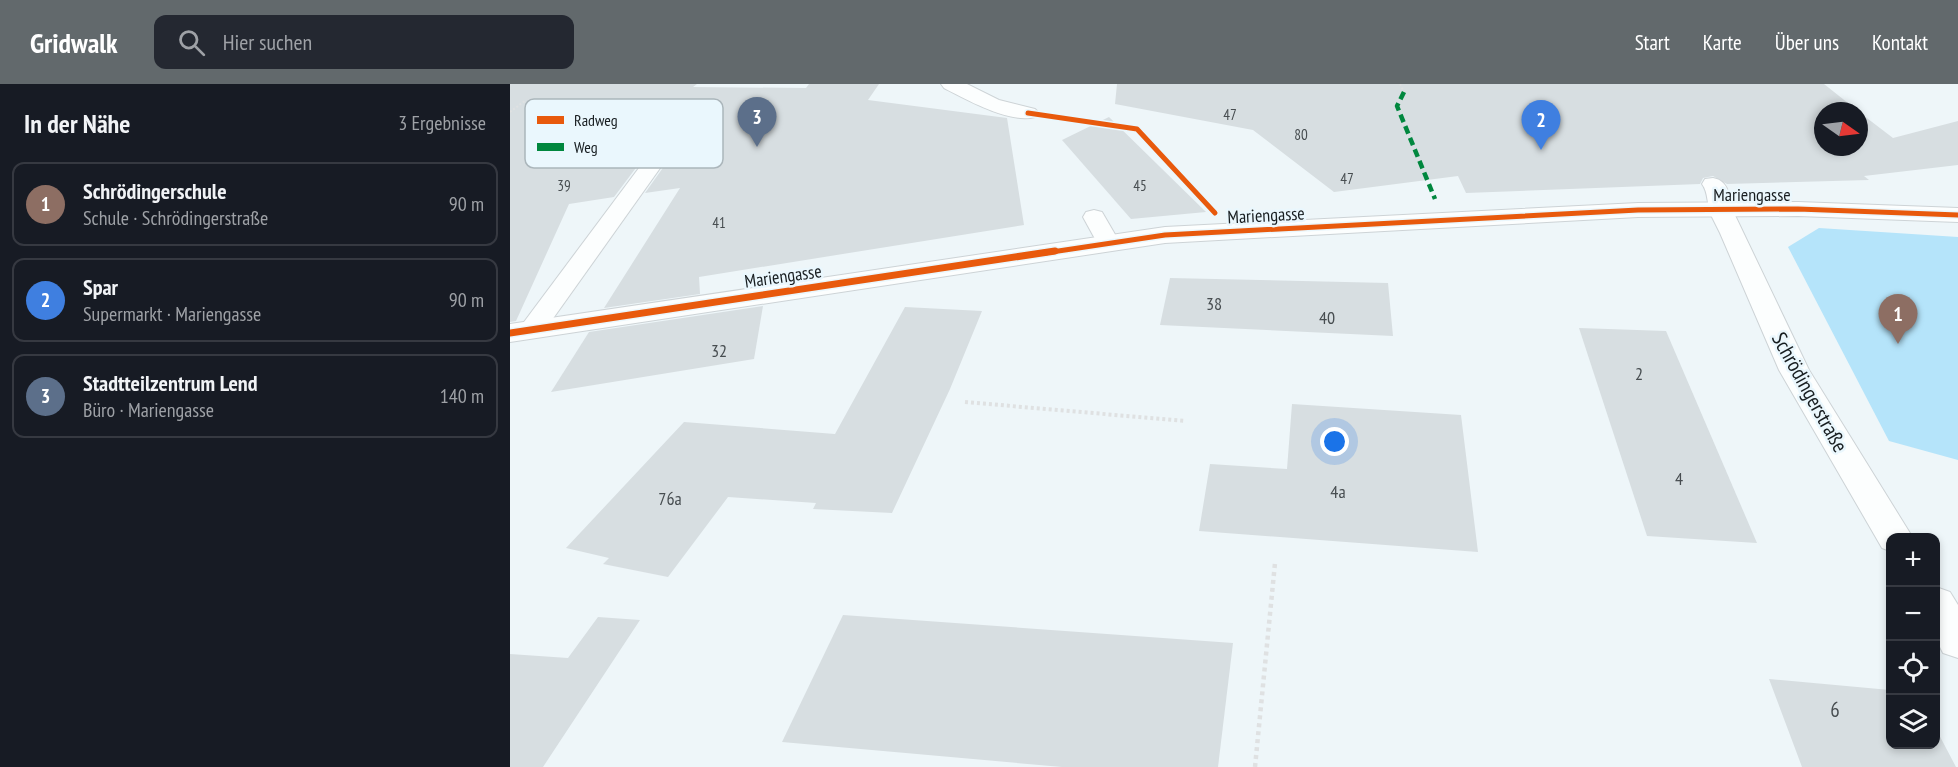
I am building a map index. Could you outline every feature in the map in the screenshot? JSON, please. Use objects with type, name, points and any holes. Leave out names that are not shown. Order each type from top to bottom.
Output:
[{"type":"street","points":[[951,84],[992,104],[1028,112]]},
{"type":"street","name":"Mariengasse","points":[[522,331],[1165,235],[1638,210],[1716,196],[1879,211],[1958,215]]},
{"type":"street","name":"Schrödingerstraße","points":[[1716,196],[1794,370],[1893,533]]},
{"type":"street","points":[[1940,612],[1958,640]]},
{"type":"lane","name":"Mariengasse","points":[[522,331],[648,168]]},
{"type":"lane","points":[[1094,217],[1108,243]]},
{"type":"path","points":[[1400,84],[1404,92]]},
{"type":"path","points":[[510,112],[525,101]]},
{"type":"path","points":[[965,402],[1185,421]]},
{"type":"path","points":[[1255,767],[1275,564]]},
{"type":"shaded area","points":[[1819,228],[1958,237],[1958,460],[1889,441],[1788,247]]},
{"type":"building","points":[[510,84],[697,84],[693,87],[806,88],[809,84],[879,84],[868,100],[1007,118],[1024,225],[699,277],[700,294],[604,308],[680,188],[645,193],[663,168],[723,168],[723,99],[525,99],[525,168],[636,168],[614,197],[569,204],[516,321],[510,322]]},
{"type":"building","points":[[1117,84],[1824,84],[1847,102],[1814,102],[1814,156],[1868,156],[1868,119],[1893,138],[1958,121],[1958,165],[1864,176],[1869,180],[1727,184],[1713,176],[1703,178],[1700,184],[1466,193],[1458,176],[1334,192],[1253,130],[1115,104]]},
{"type":"building","points":[[1109,117],[1206,212],[1131,219],[1062,140]]},
{"type":"building","points":[[1170,278],[1388,283],[1393,336],[1160,325]]},
{"type":"building","points":[[763,306],[754,359],[551,392],[589,332]]},
{"type":"building","points":[[905,307],[982,311],[950,389],[892,513],[813,509],[816,503],[728,497],[668,577],[603,564],[609,558],[566,548],[684,422],[835,434]]},
{"type":"building","points":[[1579,328],[1666,331],[1757,543],[1647,536]]},
{"type":"building","points":[[1292,404],[1461,415],[1478,552],[1199,531],[1210,464],[1287,469]]},
{"type":"building","points":[[843,615],[1233,643],[1218,767],[1062,767],[782,742]]},
{"type":"building","points":[[598,617],[640,620],[543,767],[510,767],[510,654],[568,658]]},
{"type":"building","points":[[1769,679],[1886,690],[1886,749],[1940,749],[1940,737],[1956,767],[1802,767]]},
{"type":"marked path","points":[[1404,92],[1397,106],[1435,199]]},
{"type":"cycle path","points":[[1028,113],[1137,129],[1215,213]]},
{"type":"cycle path","points":[[510,333],[1165,235],[1638,210],[1798,209],[1958,215]]},
{"type":"place","name":"Stadtteilzentrum Lend","points":[[757,147]]},
{"type":"place","name":"Spar","points":[[1541,150]]},
{"type":"place","name":"Schrödingerschule","points":[[1898,344]]}]
